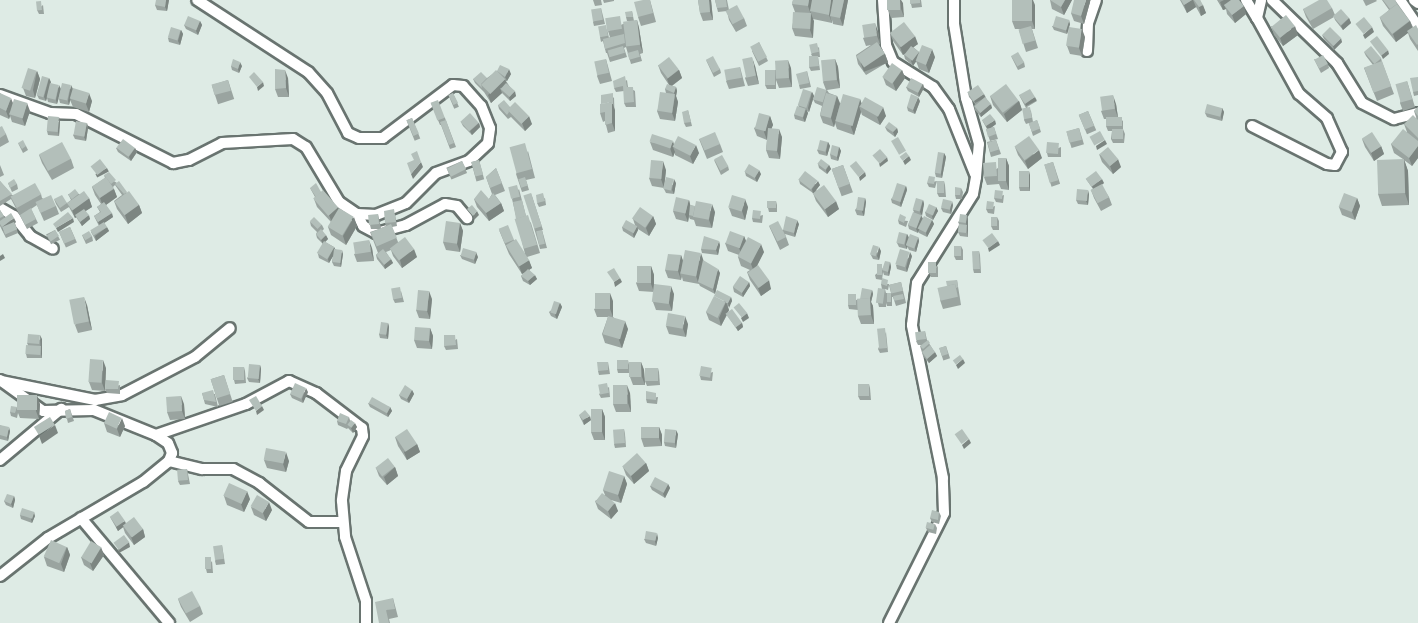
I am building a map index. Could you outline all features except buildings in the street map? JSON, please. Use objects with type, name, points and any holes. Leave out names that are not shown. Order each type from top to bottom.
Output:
[{"type":"street","points":[[197,0],[308,72],[327,93],[348,133],[359,138],[383,138],[453,85],[473,94],[490,128],[488,143],[481,152],[436,173],[406,203],[392,210],[357,214]]},
{"type":"street","points":[[883,0],[886,44],[894,62],[933,88],[949,110],[976,177]]},
{"type":"street","points":[[889,623],[944,513],[943,478],[912,325],[917,282],[973,194],[976,177],[978,135],[966,98],[954,24],[954,0]]},
{"type":"street","points":[[1087,51],[1088,23],[1096,0]]},
{"type":"street","points":[[1246,0],[1299,94],[1327,118],[1342,152],[1335,165],[1327,164],[1252,126]]},
{"type":"street","points":[[1257,18],[1261,0]]},
{"type":"street","points":[[1272,0],[1337,63],[1362,103],[1394,119],[1418,113]]},
{"type":"street","points":[[1399,0],[1418,27]]},
{"type":"street","points":[[0,95],[50,113],[76,114],[173,163],[190,160],[222,143],[293,139],[306,147],[338,202],[357,214],[363,226],[376,233],[406,225],[445,204],[457,206],[467,218]]},
{"type":"street","points":[[0,208],[14,216],[30,236],[53,249]]},
{"type":"street","points":[[1,381],[35,385],[95,400],[122,395],[195,357],[230,328]]},
{"type":"street","points":[[0,576],[48,538],[143,482],[169,461],[172,453],[168,443],[156,435],[94,410],[43,411],[28,404],[1,381]]},
{"type":"street","points":[[156,435],[246,404],[289,381],[316,393],[362,428],[363,436],[346,471],[342,522],[366,600],[366,623]]},
{"type":"street","points":[[28,404],[35,385]]},
{"type":"street","points":[[0,460],[61,409]]},
{"type":"street","points":[[169,461],[202,469],[233,469],[259,483],[309,522],[342,522]]},
{"type":"street","points":[[81,518],[169,623]]}]
